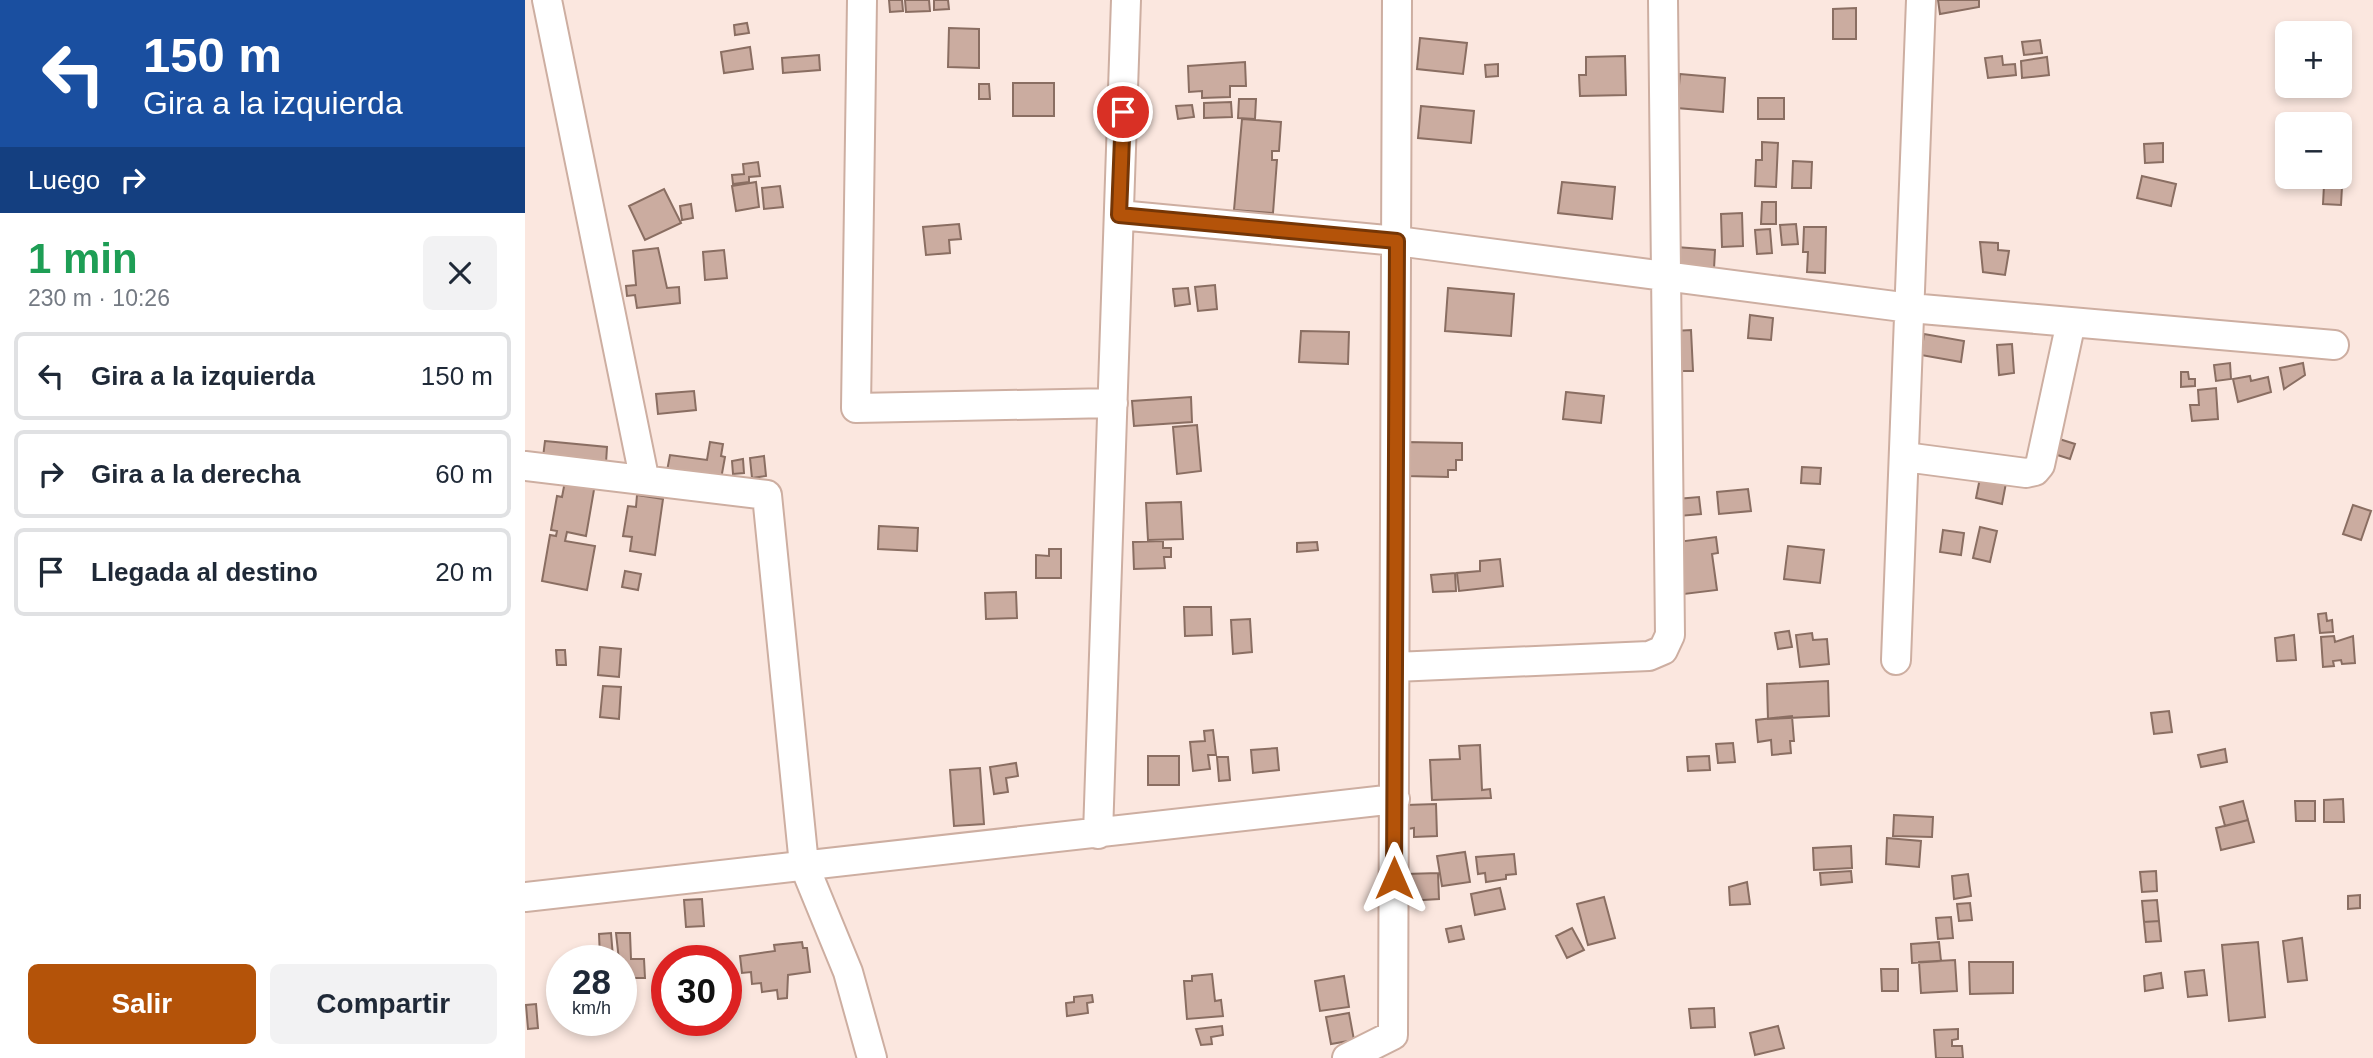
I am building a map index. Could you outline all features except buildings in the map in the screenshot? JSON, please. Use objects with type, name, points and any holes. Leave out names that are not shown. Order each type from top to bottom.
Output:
[{"type":"street","points":[[547,0],[644,477]]},
{"type":"street","points":[[862,0],[856,408],[1113,402]]},
{"type":"street","points":[[1098,834],[1126,0]]},
{"type":"street","points":[[1347,1058],[1393,1035],[1397,0]]},
{"type":"street","points":[[1395,667],[1649,656],[1663,650],[1670,635],[1663,0]]},
{"type":"street","points":[[1896,660],[1921,0]]},
{"type":"street","points":[[1119,215],[1397,241],[1910,308],[2334,345]]},
{"type":"street","points":[[1905,457],[2026,473],[2035,471],[2040,465],[2071,322]]},
{"type":"street","points":[[525,466],[644,477],[767,495],[804,865],[848,972],[872,1058]]},
{"type":"street","points":[[525,897],[1395,799]]},
{"type":"route","points":[[1123,112],[1119,215],[1397,241],[1394,878]]}]
